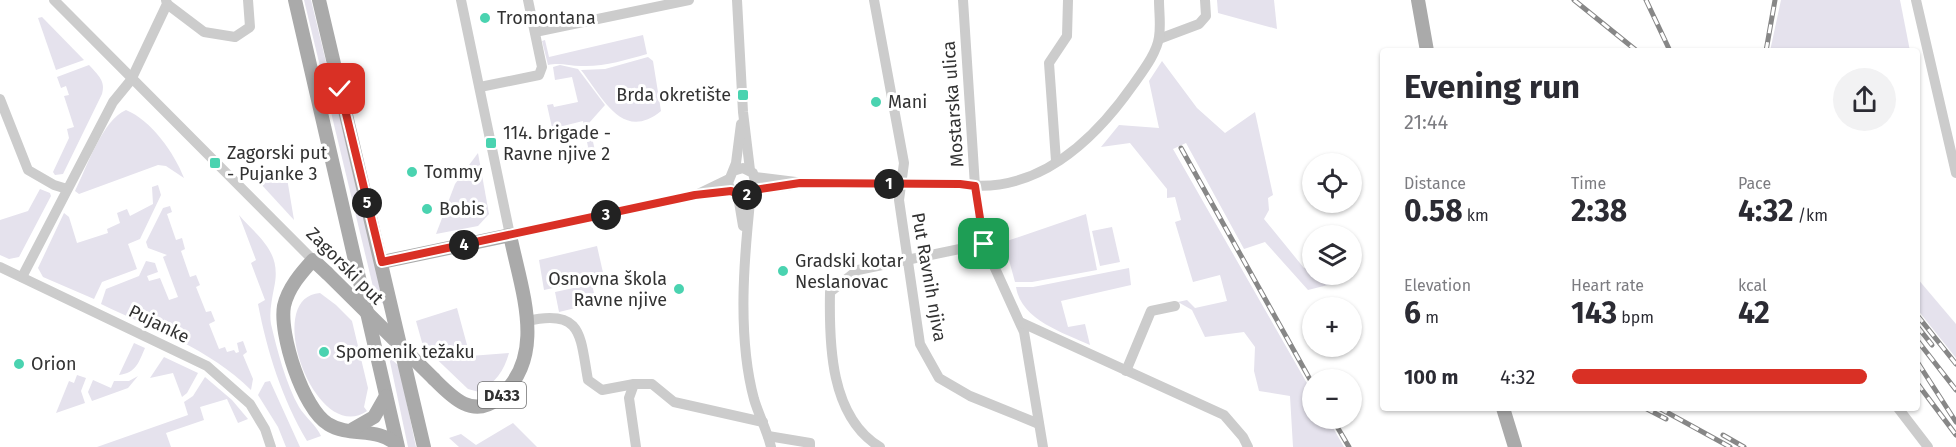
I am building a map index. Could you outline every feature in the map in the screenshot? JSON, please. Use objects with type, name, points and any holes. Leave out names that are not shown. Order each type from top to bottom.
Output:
[{"type":"main road","points":[[295,0],[397,446]]},
{"type":"main road","points":[[319,0],[424,447]]},
{"type":"main road","points":[[1418,0],[1426,48]]},
{"type":"main road","points":[[382,262],[510,235]]},
{"type":"main road","name":"Zagorski put","points":[[313,260],[434,379],[463,404],[476,407],[492,403],[509,388],[523,367],[528,343],[527,321],[510,235]]},
{"type":"main road","points":[[313,260],[295,281],[284,306],[283,322],[288,345],[304,393],[313,410],[329,425],[383,435],[397,446]]},
{"type":"main road","points":[[351,430],[374,417],[386,396]]},
{"type":"main road","points":[[1504,411],[1515,447]]},
{"type":"street","name":"Zagorski put","points":[[54,0],[131,80],[313,260]]},
{"type":"street","points":[[22,277],[113,102],[131,80],[167,2],[204,32],[236,37],[250,27],[248,0]]},
{"type":"street","points":[[461,0],[510,235],[695,195],[752,192],[800,183]]},
{"type":"street","points":[[480,87],[539,75],[542,67],[528,0]]},
{"type":"street","points":[[535,32],[689,0]]},
{"type":"street","points":[[737,0],[743,112],[753,174],[745,238],[748,355],[754,399],[769,442],[810,443],[810,447]]},
{"type":"street","name":"Put Ravnih njiva","points":[[874,0],[904,163],[899,200],[920,344],[939,378],[970,396],[1039,424]]},
{"type":"street","name":"Mostarska ulica","points":[[963,0],[975,186],[984,244],[1024,332],[1043,447]]},
{"type":"street","points":[[1056,161],[1049,63],[1068,36],[1068,0]]},
{"type":"street","points":[[695,195],[740,168],[753,174],[800,183],[975,186],[1018,181],[1032,176],[1086,142],[1116,109],[1146,66],[1159,39],[1159,0]]},
{"type":"street","points":[[1159,39],[1199,24],[1206,16],[1205,0]]},
{"type":"street","points":[[1916,0],[1956,173]]},
{"type":"street","points":[[0,99],[28,170],[54,185],[67,189]]},
{"type":"street","points":[[743,112],[731,175],[745,238]]},
{"type":"street","points":[[880,447],[867,444],[850,416],[837,383],[830,346],[830,292],[858,270],[907,258],[984,244]]},
{"type":"street","name":"Pujanke","points":[[0,267],[207,366],[250,404],[265,429],[271,447]]},
{"type":"street","points":[[1126,371],[1151,311],[1175,306]]},
{"type":"street","points":[[527,321],[540,318],[567,320],[574,324],[580,338],[588,380],[602,390],[634,384],[652,384],[674,402],[763,422]]},
{"type":"street","points":[[1020,322],[1224,415],[1243,437],[1248,447]]},
{"type":"street","points":[[634,384],[629,398],[636,447]]},
{"type":"street","points":[[1900,411],[1928,447]]},
{"type":"shaded area","points":[[304,0],[311,0],[385,306],[375,295]]},
{"type":"shaded area","points":[[1217,0],[1274,0],[1277,29],[1218,13]]},
{"type":"shaded area","points":[[1781,0],[1900,0],[1909,48],[1771,48]]},
{"type":"shaded area","points":[[42,17],[84,60],[56,70],[38,18]]},
{"type":"shaded area","points":[[643,35],[647,54],[614,63],[590,66],[548,65],[542,41],[545,40],[549,57]]},
{"type":"shaded area","points":[[648,57],[653,61],[661,111],[647,119],[635,122],[624,119],[614,112],[581,70],[605,69]]},
{"type":"shaded area","points":[[1162,61],[1197,108],[1225,133],[1255,112],[1273,195],[1268,198],[1269,210],[1264,219],[1302,266],[1302,283],[1265,242],[1244,249],[1186,143],[1173,149],[1302,375],[1302,429],[1334,429],[1344,447],[1293,447],[1290,396],[1259,391],[1254,371],[1255,347],[1244,332],[1205,337],[1192,310],[1178,302],[1187,300],[1195,308],[1227,301],[1220,275],[1193,282],[1175,222],[1181,220],[1175,197],[1167,198],[1167,189],[1130,143],[1101,147],[1119,125],[1159,128],[1149,81]]},
{"type":"shaded area","points":[[89,65],[102,82],[102,94],[63,174],[55,175],[53,172],[69,138],[67,129],[74,127],[64,96],[69,95],[66,86],[61,88],[57,77]]},
{"type":"shaded area","points":[[560,65],[578,69],[605,105],[589,123],[595,151],[588,158],[575,159],[565,152],[588,147],[583,121],[559,127],[562,140],[555,141],[547,105],[553,104],[554,107],[578,102],[572,77],[555,80],[553,67]]},
{"type":"shaded area","points":[[126,110],[144,121],[161,139],[175,159],[184,178],[166,166],[158,165],[79,194],[75,191],[96,146],[110,123]]},
{"type":"shaded area","points":[[478,153],[489,214],[478,226],[436,234],[455,184]]},
{"type":"shaded area","points":[[286,172],[294,220],[260,183],[268,176]]},
{"type":"shaded area","points":[[158,185],[161,195],[140,239],[128,244],[137,269],[102,282],[94,299],[43,277],[38,268],[64,213],[69,217],[77,243],[108,233],[107,229],[120,223],[117,213],[127,209],[130,216],[153,204],[152,187]]},
{"type":"shaded area","points":[[40,189],[50,193],[51,196],[19,257],[9,259],[0,255],[0,220],[28,211]]},
{"type":"shaded area","points":[[170,206],[172,212],[167,214],[176,240],[182,238],[185,249],[181,251],[190,277],[196,275],[200,285],[196,287],[206,312],[211,311],[215,321],[209,324],[219,349],[225,347],[227,352],[234,350],[236,353],[239,352],[237,343],[243,341],[247,352],[243,355],[253,379],[251,390],[218,363],[199,351],[101,304],[106,289],[139,276],[146,261],[155,263],[158,272],[147,276],[149,281],[160,278],[169,300],[178,297],[163,257],[167,255],[148,248],[146,242],[163,208]]},
{"type":"shaded area","points":[[1086,214],[1097,270],[1032,282],[1015,282],[1004,242]]},
{"type":"shaded area","points":[[239,215],[268,247],[275,265],[276,276],[270,319],[276,345],[294,398],[321,436],[307,441],[283,392],[271,357],[258,304],[265,300],[251,263],[256,260]]},
{"type":"shaded area","points":[[1112,227],[1120,262],[1100,266],[1092,231]]},
{"type":"shaded area","points":[[597,246],[604,277],[544,290],[539,260]]},
{"type":"shaded area","points":[[1129,268],[1131,285],[1061,301],[1068,327],[1085,324],[1090,345],[1056,330],[1035,317],[1026,308],[1016,287],[1033,287]]},
{"type":"shaded area","points":[[1920,282],[1956,324],[1956,358],[1920,313]]},
{"type":"shaded area","points":[[592,284],[596,303],[559,312],[555,292]]},
{"type":"shaded area","points":[[1304,285],[1328,285],[1308,290]]},
{"type":"shaded area","points":[[320,293],[352,321],[368,388],[364,407],[367,411],[348,416],[330,408],[314,391],[302,367],[295,342],[295,318],[303,301]]},
{"type":"shaded area","points":[[457,308],[470,356],[509,353],[498,376],[479,392],[468,389],[423,346],[416,321]]},
{"type":"shaded area","points":[[134,343],[145,348],[141,358],[133,369],[119,375]]},
{"type":"shaded area","points":[[164,357],[198,373],[187,393],[182,397],[173,373],[150,378]]},
{"type":"shaded area","points":[[389,357],[399,366],[416,447],[408,447]]},
{"type":"shaded area","points":[[77,375],[86,378],[81,391],[85,403],[56,413],[69,381],[74,383]]},
{"type":"shaded area","points":[[138,376],[128,388],[92,401],[88,392],[93,380],[111,388],[114,381],[129,381]]},
{"type":"shaded area","points":[[205,377],[232,400],[248,419],[238,423],[227,399],[200,407],[204,420],[166,433],[171,447],[97,447],[188,415],[184,402],[193,396]]},
{"type":"shaded area","points":[[270,381],[300,447],[286,447],[278,427],[258,395],[265,382]]},
{"type":"shaded area","points":[[513,423],[537,447],[459,447],[449,438],[461,434],[476,445]]},
{"type":"railway","points":[[1574,0],[1633,48]]},
{"type":"railway","points":[[1646,0],[1669,48]]},
{"type":"railway","points":[[1767,48],[1775,0]]},
{"type":"railway","points":[[1181,148],[1304,369]]},
{"type":"railway","points":[[1920,319],[1956,364]]},
{"type":"railway","points":[[1920,330],[1932,345]]},
{"type":"railway","points":[[1920,344],[1956,390]]},
{"type":"railway","points":[[1920,366],[1956,422]]},
{"type":"railway","points":[[1920,387],[1956,435]]},
{"type":"railway","points":[[1651,411],[1666,419]]},
{"type":"railway","points":[[1664,411],[1730,447]]},
{"type":"railway","points":[[1338,429],[1349,447]]},
{"type":"railway","points":[[1723,435],[1744,447]]},
{"type":"place","name":"Tromontana","points":[[485,18]]},
{"type":"place","name":"Brda okretište","points":[[743,95]]},
{"type":"place","name":"Mani","points":[[876,102]]},
{"type":"place","name":"114. brigade - Ravne njive 2","points":[[491,143]]},
{"type":"place","name":"Zagorski put - Pujanke 3","points":[[215,163]]},
{"type":"place","name":"Tommy","points":[[412,172]]},
{"type":"place","name":"Bobis","points":[[427,209]]},
{"type":"place","name":"Gradski kotar Neslanovac","points":[[783,271]]},
{"type":"place","name":"Osnovna škola Ravne njive","points":[[679,289]]},
{"type":"place","name":"Spomenik težaku","points":[[324,352]]},
{"type":"place","name":"Orion","points":[[19,364]]},
{"type":"route","points":[[340,89],[382,262],[695,195],[731,191],[742,196],[754,190],[800,183],[975,186],[984,244]]}]
